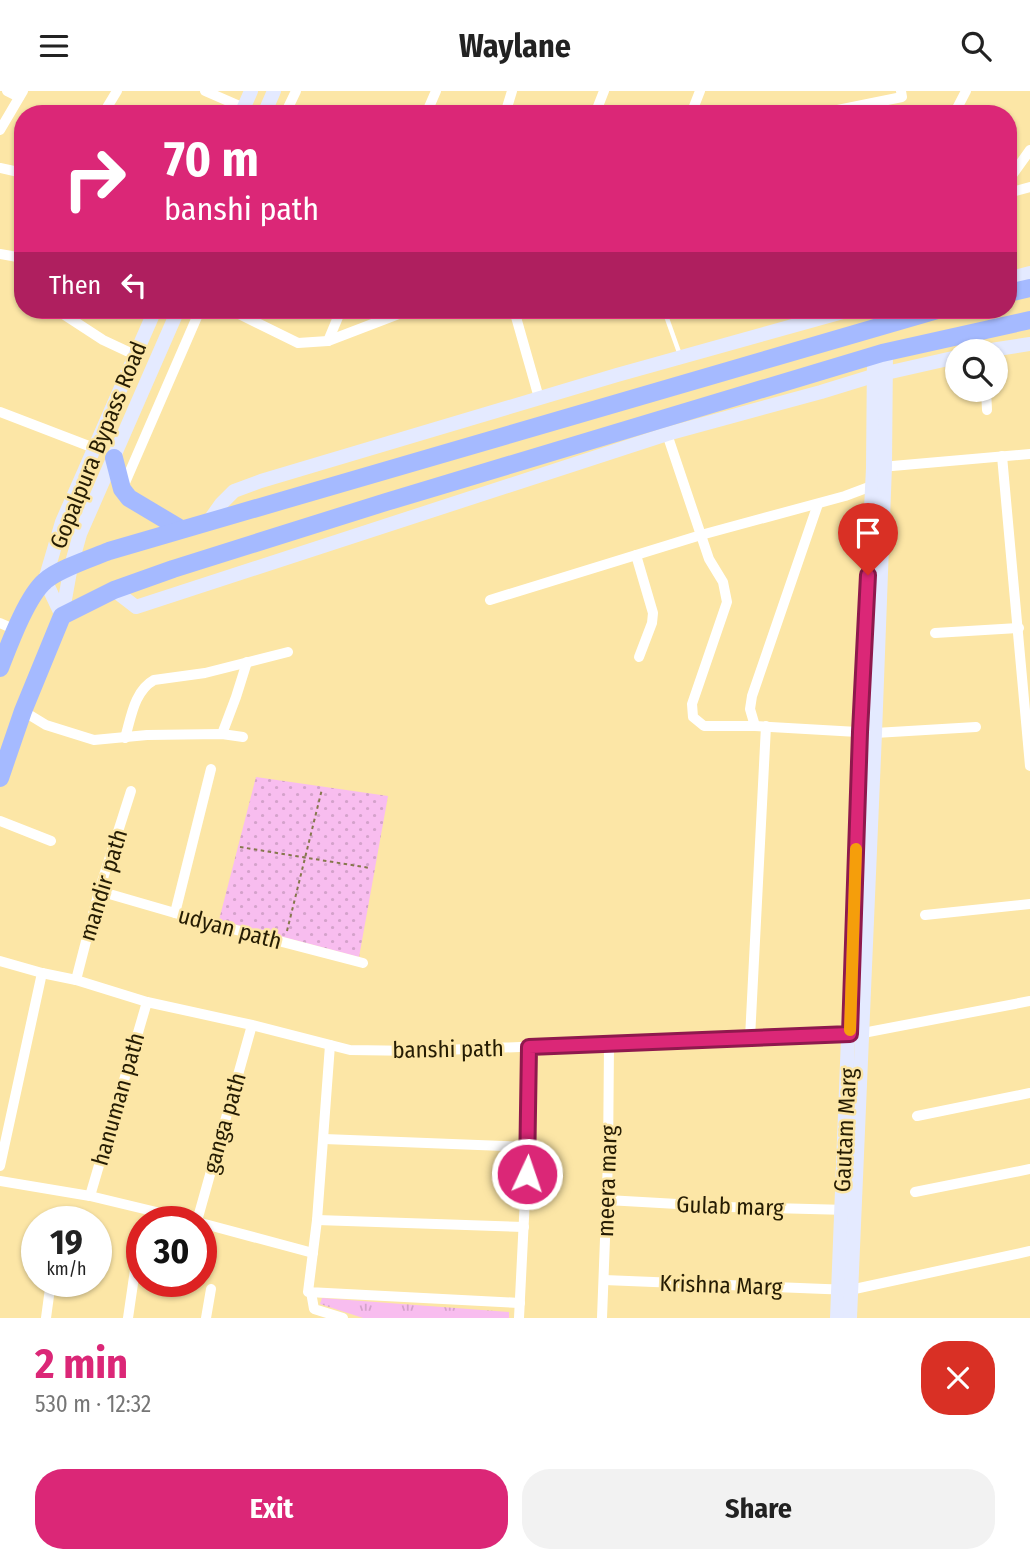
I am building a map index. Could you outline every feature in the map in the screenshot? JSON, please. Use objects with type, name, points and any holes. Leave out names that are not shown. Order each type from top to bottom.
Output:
[{"type":"highway","points":[[0,668],[8,626],[45,580],[109,551],[906,319]]},
{"type":"highway","points":[[0,778],[23,711],[62,616],[114,590],[386,502],[880,353],[1030,320]]},
{"type":"highway","points":[[114,458],[122,489],[129,498],[181,529]]},
{"type":"street","points":[[7,91],[21,94]]},
{"type":"street","points":[[205,91],[233,105]]},
{"type":"street","points":[[855,105],[901,94]]},
{"type":"street","points":[[0,130],[14,106]]},
{"type":"street","points":[[1017,168],[1030,149]]},
{"type":"street","points":[[71,319],[103,340],[135,355]]},
{"type":"street","name":"Gopalpura Bypass Road","points":[[45,580],[62,522],[151,319]]},
{"type":"street","name":"Gopalpura Bypass Road","points":[[62,616],[80,534],[174,319]]},
{"type":"street","points":[[122,489],[196,319]]},
{"type":"street","points":[[249,319],[298,343],[328,341],[385,319]]},
{"type":"street","points":[[328,341],[337,319]]},
{"type":"street","points":[[517,319],[539,398]]},
{"type":"street","points":[[209,521],[234,491],[274,477],[818,319]]},
{"type":"street","points":[[1008,347],[1030,344]]},
{"type":"street","name":"Gautam Marg","points":[[837,1318],[845,1289],[879,467],[880,353]]},
{"type":"street","points":[[114,590],[136,607],[667,434],[880,374],[945,359]]},
{"type":"street","points":[[987,402],[988,409]]},
{"type":"street","points":[[0,412],[94,448]]},
{"type":"street","points":[[667,434],[709,559],[723,582],[727,602],[692,704],[693,717],[704,726],[766,726],[868,732],[976,727]]},
{"type":"street","points":[[879,467],[1030,454]]},
{"type":"street","points":[[1002,456],[1030,766]]},
{"type":"street","points":[[490,600],[878,484]]},
{"type":"street","points":[[755,726],[750,709],[752,696],[818,504]]},
{"type":"street","points":[[636,555],[653,613],[639,657]]},
{"type":"street","points":[[45,580],[62,616]]},
{"type":"street","points":[[935,633],[1018,628]]},
{"type":"street","points":[[125,738],[139,694],[154,680],[205,673],[288,652]]},
{"type":"street","points":[[222,734],[247,662]]},
{"type":"street","points":[[23,711],[46,725],[94,740],[147,735],[222,734],[243,737]]},
{"type":"street","points":[[750,1038],[766,726]]},
{"type":"street","points":[[175,913],[211,769]]},
{"type":"street","name":"mandir path","points":[[76,979],[99,891],[131,791]]},
{"type":"street","points":[[0,821],[51,841]]},
{"type":"street","name":"udyan path","points":[[99,891],[363,963]]},
{"type":"street","points":[[925,915],[1030,904]]},
{"type":"street","name":"banshi path","points":[[0,961],[41,973],[76,979],[147,1002],[350,1050],[419,1051],[856,1034],[1030,1001]]},
{"type":"street","points":[[0,1166],[41,973]]},
{"type":"street","name":"hanuman path","points":[[90,1196],[147,1002]]},
{"type":"street","name":"ganga path","points":[[201,1206],[252,1025]]},
{"type":"street","name":"meera marg","points":[[602,1318],[609,1044]]},
{"type":"street","points":[[330,1045],[317,1220],[308,1292],[311,1292],[314,1308],[343,1318]]},
{"type":"street","points":[[519,1318],[528,1147],[529,1047]]},
{"type":"street","points":[[917,1116],[1030,1093]]},
{"type":"street","points":[[324,1139],[528,1147]]},
{"type":"street","points":[[915,1192],[1030,1169]]},
{"type":"street","points":[[0,1181],[90,1196],[131,1206]]},
{"type":"street","name":"Gulab marg","points":[[607,1200],[848,1210]]},
{"type":"street","points":[[317,1220],[524,1227]]},
{"type":"street","points":[[217,1227],[313,1253]]},
{"type":"street","name":"Krishna Marg","points":[[604,1280],[845,1289],[1030,1251]]},
{"type":"street","points":[[845,1289],[850,1318]]},
{"type":"street","points":[[311,1292],[520,1303]]},
{"type":"street","points":[[46,1318],[49,1297]]},
{"type":"street","points":[[128,1318],[131,1297]]},
{"type":"street","points":[[206,1318],[210,1297]]},
{"type":"lane","points":[[667,319],[681,357]]},
{"type":"path","points":[[284,943],[322,789]]},
{"type":"path","points":[[240,847],[370,868]]},
{"type":"green space","points":[[256,777],[388,796],[359,957],[219,920]]},
{"type":"green space","points":[[322,1298],[509,1312],[509,1318],[363,1318],[320,1304]]},
{"type":"slow traffic","points":[[850,1030],[856,849]]},
{"type":"route","points":[[527,1174],[529,1047],[850,1034],[868,575]]}]
